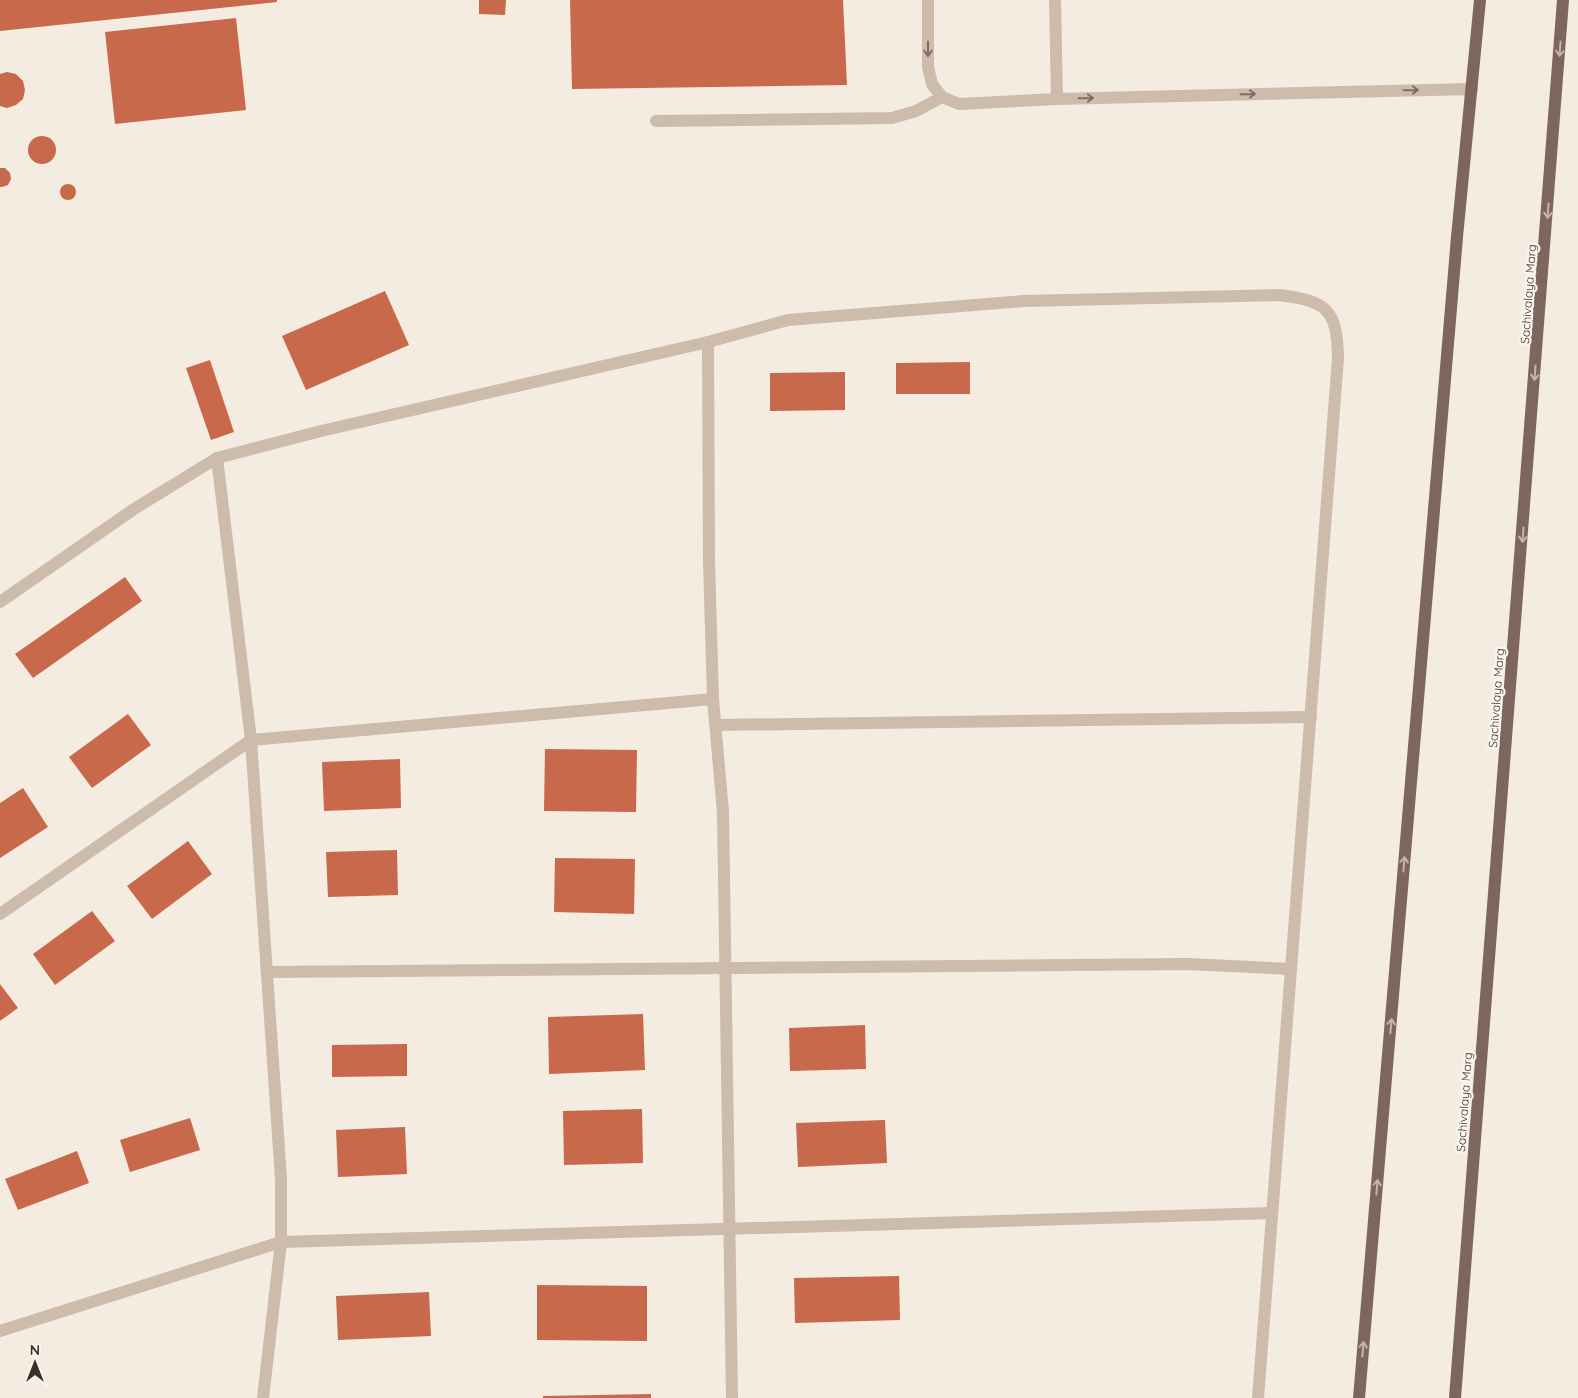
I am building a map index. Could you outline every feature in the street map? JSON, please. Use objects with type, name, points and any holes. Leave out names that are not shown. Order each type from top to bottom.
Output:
[{"type":"main road","points":[[1359,1398],[1456,246],[1480,0]]},
{"type":"main road","name":"Sachivalaya Marg","points":[[1455,1398],[1563,0]]},
{"type":"lane","points":[[928,0],[928,67],[932,84],[942,97],[959,104],[1057,99],[1472,89]]},
{"type":"lane","points":[[1055,0],[1057,99]]},
{"type":"lane","points":[[656,121],[892,118],[916,111],[942,97]]},
{"type":"lane","points":[[0,602],[134,509],[217,458],[321,431],[708,342],[788,320],[1024,301],[1279,295],[1303,298],[1322,306],[1333,317],[1338,334],[1338,358],[1258,1398]]},
{"type":"lane","points":[[708,342],[709,562],[713,699],[723,812],[732,1398]]},
{"type":"lane","points":[[217,458],[252,740],[282,1179],[280,1242],[264,1398]]},
{"type":"lane","points":[[0,914],[252,740],[713,699]]},
{"type":"lane","points":[[716,726],[1310,717]]},
{"type":"lane","points":[[267,972],[1188,964],[1291,969]]},
{"type":"lane","points":[[0,1331],[280,1242],[1272,1213]]},
{"type":"building","points":[[0,0],[277,0],[277,2],[0,31]]},
{"type":"building","points":[[479,0],[506,0],[505,15],[479,14]]},
{"type":"building","points":[[570,0],[843,0],[847,85],[572,89]]},
{"type":"building","points":[[236,18],[246,110],[115,124],[105,32]]},
{"type":"building","points":[[7,72],[16,74],[23,81],[25,90],[23,99],[16,105],[7,108],[0,106],[0,74]]},
{"type":"building","points":[[42,136],[52,140],[56,150],[52,160],[42,164],[32,160],[28,150],[32,140]]},
{"type":"building","points":[[0,168],[5,168],[10,173],[11,179],[8,185],[2,187],[0,187]]},
{"type":"building","points":[[65,184],[71,184],[76,189],[74,198],[65,200],[60,195],[60,189]]},
{"type":"building","points":[[385,291],[409,345],[306,390],[282,336]]},
{"type":"building","points":[[210,360],[234,432],[211,440],[186,368]]},
{"type":"building","points":[[970,362],[970,394],[896,394],[896,363]]},
{"type":"building","points":[[845,372],[845,410],[770,411],[770,373]]},
{"type":"building","points":[[125,577],[142,601],[33,678],[15,654]]},
{"type":"building","points":[[128,714],[151,745],[92,788],[69,757]]},
{"type":"building","points":[[545,749],[637,750],[636,812],[544,811]]},
{"type":"building","points":[[400,759],[401,808],[324,811],[322,762]]},
{"type":"building","points":[[23,788],[48,827],[0,858],[0,803]]},
{"type":"building","points":[[188,841],[212,874],[152,919],[127,886]]},
{"type":"building","points":[[397,850],[398,895],[328,897],[326,852]]},
{"type":"building","points":[[555,858],[635,859],[634,914],[554,912]]},
{"type":"building","points":[[92,911],[115,941],[55,985],[33,954]]},
{"type":"building","points":[[0,984],[18,1008],[0,1021]]},
{"type":"building","points":[[643,1014],[645,1070],[549,1074],[548,1017]]},
{"type":"building","points":[[865,1025],[866,1069],[790,1071],[789,1028]]},
{"type":"building","points":[[407,1044],[407,1076],[332,1077],[332,1045]]},
{"type":"building","points":[[642,1109],[643,1163],[564,1165],[563,1111]]},
{"type":"building","points":[[190,1118],[200,1150],[130,1172],[120,1140]]},
{"type":"building","points":[[885,1120],[887,1163],[798,1167],[796,1123]]},
{"type":"building","points":[[405,1127],[407,1174],[338,1177],[336,1130]]},
{"type":"building","points":[[77,1151],[89,1183],[18,1210],[5,1179]]},
{"type":"building","points":[[899,1276],[900,1320],[795,1323],[794,1278]]},
{"type":"building","points":[[537,1285],[647,1286],[647,1341],[537,1340]]},
{"type":"building","points":[[429,1292],[431,1336],[338,1340],[336,1296]]},
{"type":"building","points":[[651,1394],[651,1398],[543,1398],[543,1396]]}]
